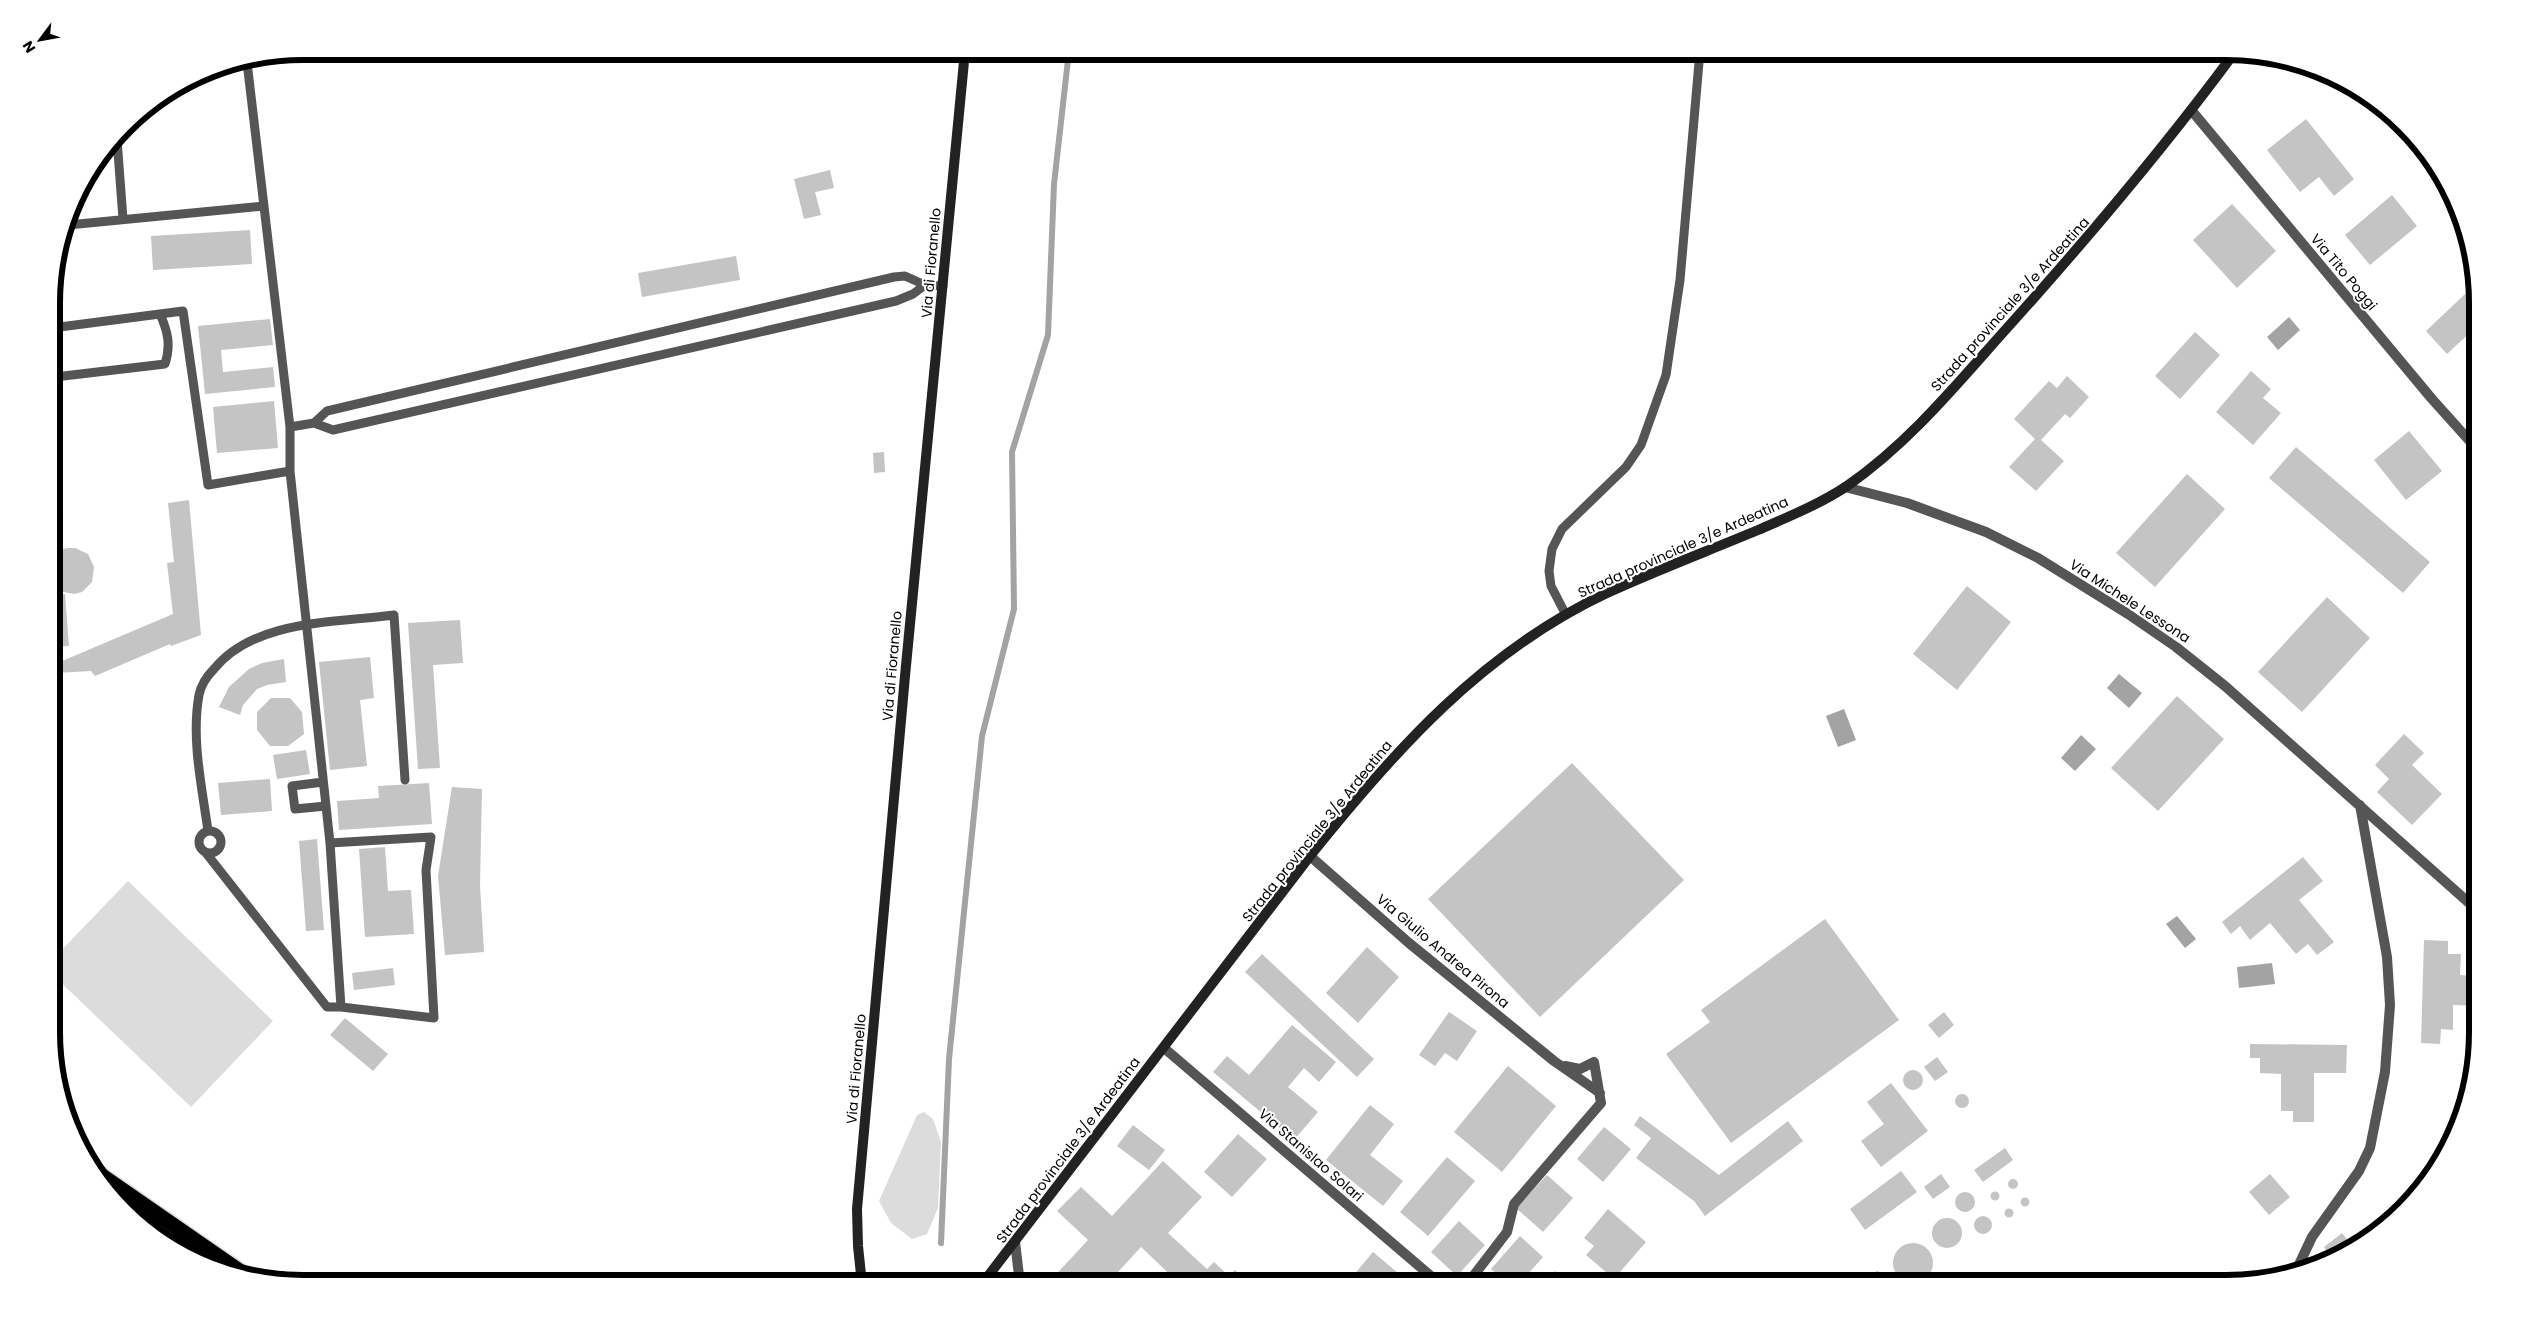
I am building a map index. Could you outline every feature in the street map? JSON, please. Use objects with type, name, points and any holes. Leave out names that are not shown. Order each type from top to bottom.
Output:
[{"type":"highway","points":[[111,1181],[230,1264]]},
{"type":"main road","name":"Via di Fioranello","points":[[861,1275],[857,1209],[906,666],[964,60]]},
{"type":"main road","name":"Strada provinciale 3/e Ardeatina","points":[[989,1275],[1310,856],[1368,785],[1444,704],[1530,635],[1606,594],[1785,518],[1845,487],[1890,451],[1928,417],[2054,276],[2192,111],[2229,60]]},
{"type":"street","name":"Via Tito Poggi","points":[[2192,111],[2432,399],[2469,440]]},
{"type":"street","name":"Via Michele Lessona","points":[[1845,487],[1907,503],[1958,520],[2012,544],[2065,574],[2128,614],[2198,663],[2469,903]]},
{"type":"street","points":[[2299,1264],[2312,1237],[2359,1171],[2370,1148],[2385,1072],[2389,1011],[2387,957],[2360,805]]},
{"type":"street","name":"Via Giulio Andrea Pirona","points":[[1310,856],[1409,943],[1560,1064],[1600,1093]]},
{"type":"street","name":"Via Stanislao Solari","points":[[1164,1048],[1429,1275]]},
{"type":"street","points":[[1474,1275],[1507,1232],[1514,1204],[1597,1110],[1601,1102],[1594,1062],[1580,1069],[1560,1064]]},
{"type":"street","points":[[1015,1242],[1019,1275]]},
{"type":"lane","points":[[1566,615],[1551,586],[1549,572],[1552,550],[1562,529],[1626,467],[1641,445],[1666,375],[1680,280],[1699,60]]},
{"type":"lane","points":[[248,67],[290,427],[290,472],[330,842],[341,1007]]},
{"type":"lane","points":[[118,145],[123,219]]},
{"type":"lane","points":[[73,224],[264,206]]},
{"type":"lane","points":[[314,423],[327,411],[894,277],[905,276],[925,285],[943,286]]},
{"type":"lane","points":[[290,427],[314,423],[333,430],[896,301],[913,294],[925,285]]},
{"type":"lane","points":[[60,327],[183,311],[208,484],[290,472]]},
{"type":"lane","points":[[60,377],[165,364],[170,350],[168,331],[160,314]]},
{"type":"lane","points":[[208,831],[198,750],[197,720],[199,693],[207,677],[220,661],[238,647],[258,637],[307,626],[394,615],[405,780]]},
{"type":"lane","points":[[323,782],[292,786],[294,809],[326,806]]},
{"type":"lane","points":[[206,853],[217,851],[221,845],[218,835],[208,831],[201,834],[198,842],[200,849],[206,853],[328,1006],[434,1018],[426,870],[431,836],[330,842]]},
{"type":"shaded area","points":[[2289,317],[2300,330],[2278,350],[2267,337]]},
{"type":"shaded area","points":[[2119,674],[2142,693],[2129,708],[2107,688]]},
{"type":"shaded area","points":[[1844,709],[1856,740],[1838,747],[1826,716]]},
{"type":"shaded area","points":[[2081,735],[2096,749],[2075,771],[2061,758]]},
{"type":"shaded area","points":[[128,881],[273,1021],[191,1107],[60,982],[60,952]]},
{"type":"shaded area","points":[[2177,916],[2196,939],[2185,948],[2166,924]]},
{"type":"shaded area","points":[[2272,963],[2275,984],[2239,988],[2237,967]]},
{"type":"shaded area","points":[[924,1112],[933,1119],[941,1142],[938,1208],[927,1234],[912,1239],[891,1223],[879,1201],[917,1115]]},
{"type":"building","points":[[2306,119],[2354,179],[2334,196],[2319,177],[2300,192],[2267,150]]},
{"type":"building","points":[[830,170],[834,188],[815,192],[821,215],[804,219],[794,179]]},
{"type":"building","points":[[2392,195],[2417,226],[2370,265],[2345,235]]},
{"type":"building","points":[[2232,204],[2276,251],[2237,288],[2193,240]]},
{"type":"building","points":[[250,230],[252,264],[153,270],[151,236]]},
{"type":"building","points":[[736,256],[740,280],[642,297],[638,273]]},
{"type":"building","points":[[2465,294],[2469,298],[2469,334],[2447,354],[2426,331]]},
{"type":"building","points":[[270,319],[273,345],[221,350],[223,372],[273,367],[275,387],[205,394],[198,326]]},
{"type":"building","points":[[2195,332],[2220,355],[2180,399],[2155,376]]},
{"type":"building","points":[[2251,371],[2271,389],[2263,398],[2281,413],[2253,445],[2216,412]]},
{"type":"building","points":[[2067,376],[2089,397],[2070,418],[2065,414],[2041,440],[2064,461],[2036,491],[2009,467],[2035,439],[2014,419],[2049,381],[2057,388]]},
{"type":"building","points":[[274,401],[278,448],[217,453],[213,407]]},
{"type":"building","points":[[2409,431],[2442,471],[2406,500],[2374,460]]},
{"type":"building","points":[[2296,447],[2430,562],[2403,593],[2269,478]]},
{"type":"building","points":[[884,452],[885,472],[874,473],[873,453]]},
{"type":"building","points":[[2187,474],[2225,509],[2155,587],[2116,553]]},
{"type":"building","points":[[189,500],[201,635],[171,646],[170,644],[95,676],[91,671],[60,673],[60,662],[173,614],[167,563],[174,562],[168,503]]},
{"type":"building","points":[[75,548],[88,554],[94,567],[92,582],[82,592],[74,594],[60,591],[60,550]]},
{"type":"building","points":[[1967,586],[2011,622],[1957,690],[1913,654]]},
{"type":"building","points":[[60,594],[65,594],[69,646],[60,647]]},
{"type":"building","points":[[2327,597],[2370,638],[2302,712],[2258,672]]},
{"type":"building","points":[[460,620],[463,663],[433,665],[440,768],[418,769],[408,623]]},
{"type":"building","points":[[370,657],[374,698],[360,700],[367,766],[330,770],[319,662]]},
{"type":"building","points":[[284,659],[286,682],[267,685],[257,689],[243,705],[240,715],[219,707],[229,687],[249,669],[262,663]]},
{"type":"building","points":[[2177,696],[2224,739],[2158,811],[2111,768]]},
{"type":"building","points":[[271,698],[290,698],[302,712],[304,734],[288,746],[270,746],[257,730],[257,712]]},
{"type":"building","points":[[2404,734],[2424,753],[2412,765],[2442,794],[2412,825],[2377,792],[2389,779],[2375,765]]},
{"type":"building","points":[[306,750],[310,774],[277,779],[273,755]]},
{"type":"building","points":[[1572,763],[1684,880],[1540,1017],[1428,899]]},
{"type":"building","points":[[270,779],[272,811],[221,815],[218,783]]},
{"type":"building","points":[[429,783],[432,824],[339,830],[337,801],[379,798],[378,786]]},
{"type":"building","points":[[452,787],[482,789],[480,885],[484,952],[445,955],[438,876]]},
{"type":"building","points":[[317,839],[324,930],[306,931],[299,841]]},
{"type":"building","points":[[385,847],[388,891],[411,890],[414,934],[365,937],[359,849]]},
{"type":"building","points":[[2303,857],[2323,881],[2299,900],[2334,942],[2317,955],[2308,944],[2296,954],[2270,923],[2250,940],[2240,926],[2231,934],[2222,922]]},
{"type":"building","points":[[1825,919],[1899,1020],[1731,1143],[1666,1054],[1710,1022],[1701,1010]]},
{"type":"building","points":[[2424,940],[2448,941],[2448,954],[2461,954],[2460,975],[2469,976],[2469,1006],[2453,1005],[2453,1030],[2441,1029],[2440,1044],[2421,1043]]},
{"type":"building","points":[[1367,947],[1399,977],[1358,1023],[1326,993]]},
{"type":"building","points":[[1262,954],[1374,1059],[1357,1077],[1245,972]]},
{"type":"building","points":[[393,968],[395,985],[354,990],[352,973]]},
{"type":"building","points":[[1449,1012],[1477,1031],[1457,1061],[1445,1053],[1435,1066],[1419,1055]]},
{"type":"building","points":[[1944,1012],[1954,1025],[1939,1038],[1928,1025]]},
{"type":"building","points":[[345,1018],[388,1054],[373,1071],[330,1035]]},
{"type":"building","points":[[1292,1025],[1336,1062],[1319,1082],[1304,1068],[1288,1087],[1318,1112],[1294,1140],[1213,1072],[1227,1056],[1249,1075]]},
{"type":"building","points":[[2250,1044],[2347,1045],[2346,1073],[2314,1073],[2314,1122],[2293,1122],[2293,1111],[2281,1111],[2281,1074],[2260,1073],[2260,1058],[2250,1058]]},
{"type":"building","points":[[1937,1057],[1948,1072],[1935,1081],[1924,1067]]},
{"type":"building","points":[[1508,1066],[1556,1106],[1502,1172],[1454,1132]]},
{"type":"building","points":[[1913,1070],[1920,1073],[1923,1080],[1920,1087],[1913,1090],[1906,1087],[1903,1080],[1906,1073]]},
{"type":"building","points":[[1891,1083],[1928,1131],[1881,1167],[1861,1141],[1884,1124],[1867,1102]]},
{"type":"building","points":[[1959,1094],[1965,1094],[1969,1101],[1965,1108],[1959,1108],[1955,1104],[1955,1098]]},
{"type":"building","points":[[1370,1105],[1394,1124],[1370,1155],[1403,1181],[1383,1206],[1326,1160]]},
{"type":"building","points":[[1640,1116],[1719,1175],[1788,1121],[1803,1141],[1705,1216],[1694,1201],[1636,1158],[1651,1138],[1634,1125]]},
{"type":"building","points":[[1133,1125],[1165,1150],[1149,1170],[1117,1146]]},
{"type":"building","points":[[1604,1127],[1631,1149],[1603,1182],[1577,1159]]},
{"type":"building","points":[[1238,1134],[1267,1159],[1232,1197],[1204,1172]]},
{"type":"building","points":[[2005,1148],[2013,1160],[1983,1182],[1974,1170]]},
{"type":"building","points":[[1447,1157],[1475,1181],[1428,1236],[1400,1212]]},
{"type":"building","points":[[1163,1161],[1202,1197],[1168,1233],[1207,1269],[1214,1262],[1228,1275],[1171,1275],[1141,1247],[1115,1275],[1055,1275],[1088,1240],[1057,1211],[1081,1187],[1112,1216]]},
{"type":"building","points":[[1901,1171],[1917,1192],[1865,1230],[1850,1209]]},
{"type":"building","points":[[1941,1174],[1950,1187],[1933,1199],[1924,1187]]},
{"type":"building","points":[[2270,1174],[2290,1197],[2269,1215],[2249,1192]]},
{"type":"building","points":[[1547,1175],[1573,1198],[1543,1232],[1516,1208]]},
{"type":"building","points":[[2011,1179],[2015,1179],[2018,1184],[2017,1188],[2011,1189],[2008,1186],[2008,1182]]},
{"type":"building","points":[[1995,1191],[2000,1196],[1995,1201],[1990,1196]]},
{"type":"building","points":[[1965,1192],[1972,1195],[1975,1202],[1972,1209],[1965,1212],[1958,1209],[1955,1202],[1958,1195]]},
{"type":"building","points":[[2025,1197],[2030,1202],[2025,1207],[2020,1202]]},
{"type":"building","points":[[2009,1208],[2014,1213],[2009,1218],[2004,1213]]},
{"type":"building","points":[[1608,1209],[1646,1242],[1617,1275],[1609,1275],[1586,1255],[1594,1246],[1584,1238]]},
{"type":"building","points":[[1983,1216],[1989,1219],[1992,1225],[1989,1231],[1983,1234],[1977,1231],[1974,1225],[1977,1219]]},
{"type":"building","points":[[1947,1218],[1958,1222],[1962,1233],[1958,1244],[1947,1248],[1936,1244],[1932,1233],[1936,1222]]},
{"type":"building","points":[[1459,1221],[1485,1245],[1458,1275],[1431,1252]]},
{"type":"building","points":[[2342,1233],[2349,1242],[2328,1253],[2324,1247]]},
{"type":"building","points":[[1520,1236],[1543,1257],[1527,1275],[1498,1275],[1491,1269]]},
{"type":"building","points":[[1913,1243],[1927,1249],[1933,1263],[1928,1275],[1898,1275],[1893,1263],[1899,1249]]},
{"type":"building","points":[[1373,1252],[1400,1275],[1354,1275]]},
{"type":"building","points":[[1235,1270],[1240,1275],[1230,1275]]},
{"type":"building","points":[[1555,1271],[1560,1275],[1552,1275]]},
{"type":"building","points":[[1877,1271],[1890,1275],[1867,1275]]},
{"type":"waterway","points":[[941,1243],[949,1059],[982,736],[1014,609],[1012,452],[1048,335],[1054,184],[1068,60]]}]
